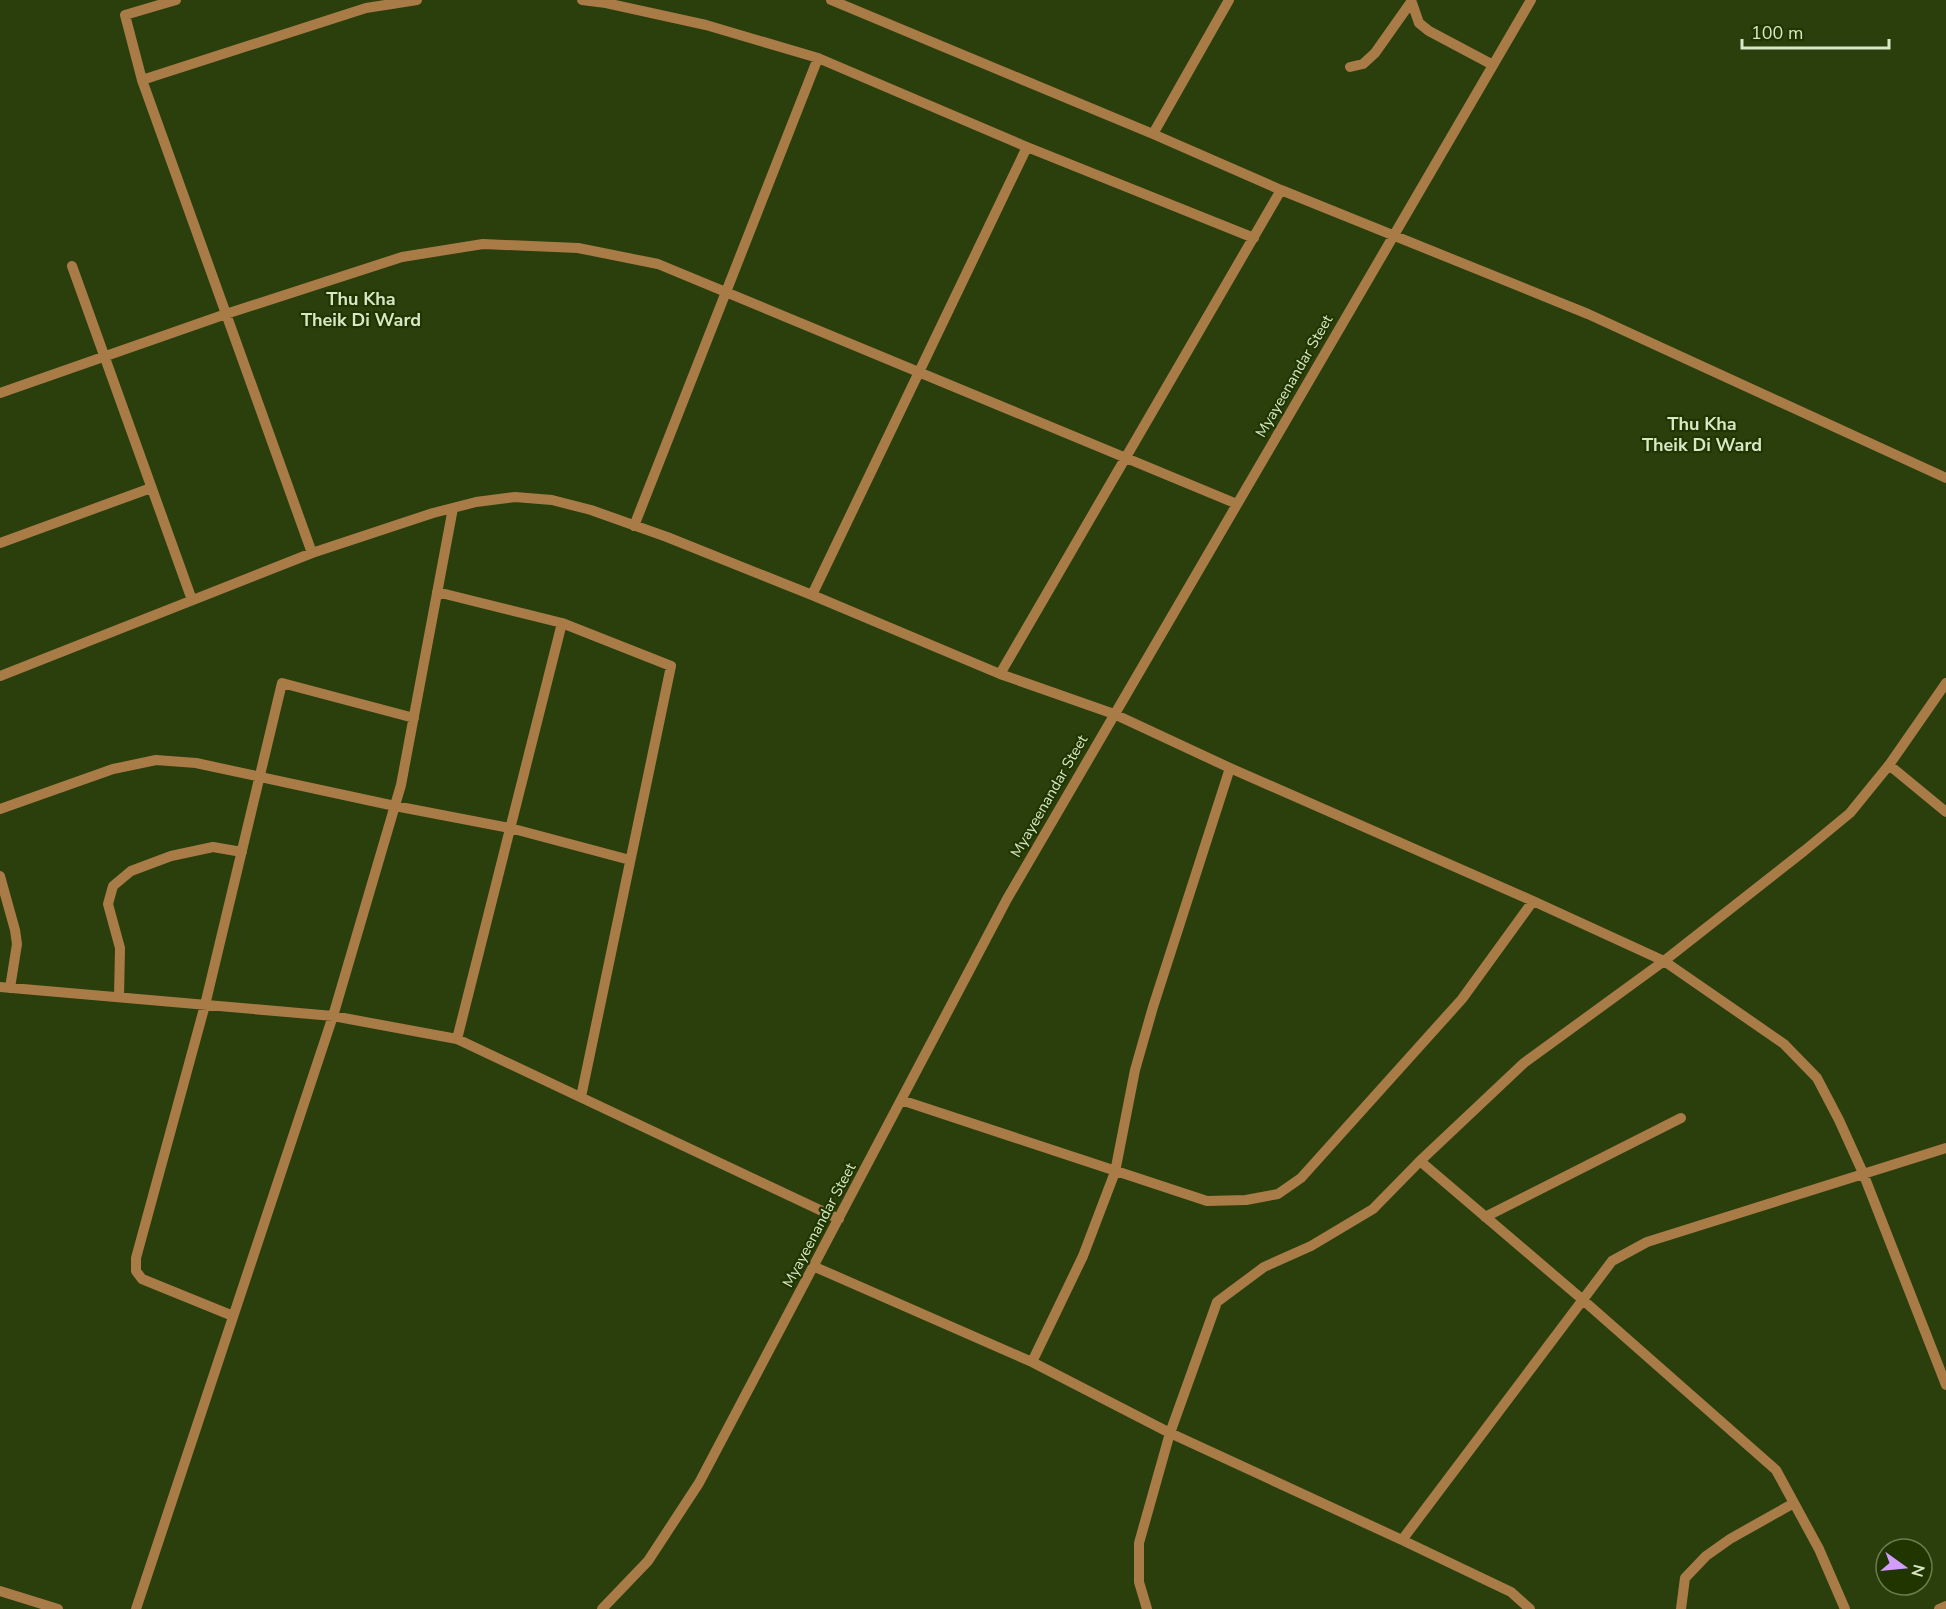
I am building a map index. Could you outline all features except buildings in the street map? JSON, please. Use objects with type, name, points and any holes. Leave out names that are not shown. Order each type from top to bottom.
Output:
[{"type":"street","points":[[176,0],[125,15],[142,80],[312,553]]},
{"type":"street","points":[[142,80],[366,8],[417,0]]},
{"type":"street","points":[[582,0],[606,3],[706,25],[818,58],[1027,147],[1254,238]]},
{"type":"street","points":[[831,0],[1153,134],[1281,190],[1588,314],[1946,478]]},
{"type":"street","points":[[1153,134],[1229,0]]},
{"type":"street","name":"Myayeenandar Steet","points":[[602,1609],[648,1561],[699,1483],[1007,899],[1531,0]]},
{"type":"street","points":[[1411,1],[1419,23],[1429,31],[1493,65]]},
{"type":"street","points":[[1350,67],[1363,64],[1375,54],[1411,1]]},
{"type":"street","points":[[634,526],[818,58]]},
{"type":"street","points":[[812,595],[1027,147]]},
{"type":"street","points":[[1000,674],[1281,190]]},
{"type":"street","points":[[0,393],[226,314],[402,257],[483,243],[578,248],[658,264],[1237,504]]},
{"type":"street","points":[[72,266],[192,600]]},
{"type":"street","points":[[0,543],[151,488]]},
{"type":"street","points":[[0,676],[312,553],[453,508],[476,502],[516,497],[552,500],[591,510],[812,595],[1000,674],[1114,714],[1664,961],[1784,1044],[1817,1078],[1863,1173],[1946,1385]]},
{"type":"street","points":[[136,1609],[333,1016],[395,806],[414,718],[453,508]]},
{"type":"street","points":[[437,592],[562,623],[671,666],[581,1097]]},
{"type":"street","points":[[457,1039],[562,623]]},
{"type":"street","points":[[233,1316],[142,1279],[136,1271],[136,1258],[205,1005],[282,683],[414,718]]},
{"type":"street","points":[[1147,1609],[1139,1582],[1138,1543],[1170,1433],[1217,1302],[1264,1267],[1311,1246],[1373,1209],[1420,1161],[1524,1063],[1664,961],[1850,813],[1944,690]]},
{"type":"street","points":[[0,809],[113,769],[156,760],[196,763],[510,828],[630,860]]},
{"type":"street","points":[[1888,765],[1946,812]]},
{"type":"street","points":[[1032,1362],[1083,1256],[1115,1172],[1135,1070],[1230,768]]},
{"type":"street","points":[[119,998],[120,948],[108,904],[113,886],[131,871],[171,856],[213,847],[242,852]]},
{"type":"street","points":[[0,876],[17,944],[5,988],[333,1016],[457,1039],[839,1219]]},
{"type":"street","points":[[901,1100],[1207,1201],[1246,1200],[1278,1194],[1301,1178],[1462,999],[1533,901]]},
{"type":"street","points":[[1485,1217],[1681,1118]]},
{"type":"street","points":[[1402,1540],[1612,1261],[1647,1242],[1946,1148]]},
{"type":"street","points":[[1420,1161],[1583,1300],[1776,1470],[1819,1549],[1845,1609]]},
{"type":"street","points":[[814,1267],[1032,1362],[1170,1433],[1511,1593],[1530,1609]]},
{"type":"street","points":[[1681,1609],[1685,1578],[1707,1556],[1730,1539],[1794,1503]]},
{"type":"street","points":[[0,1591],[58,1609]]},
{"type":"street","points":[[1939,1609],[1946,1606]]},
{"type":"district","name":"Thu Kha Theik Di Ward","points":[[361,309]]},
{"type":"district","name":"Thu Kha Theik Di Ward","points":[[1702,434]]}]
